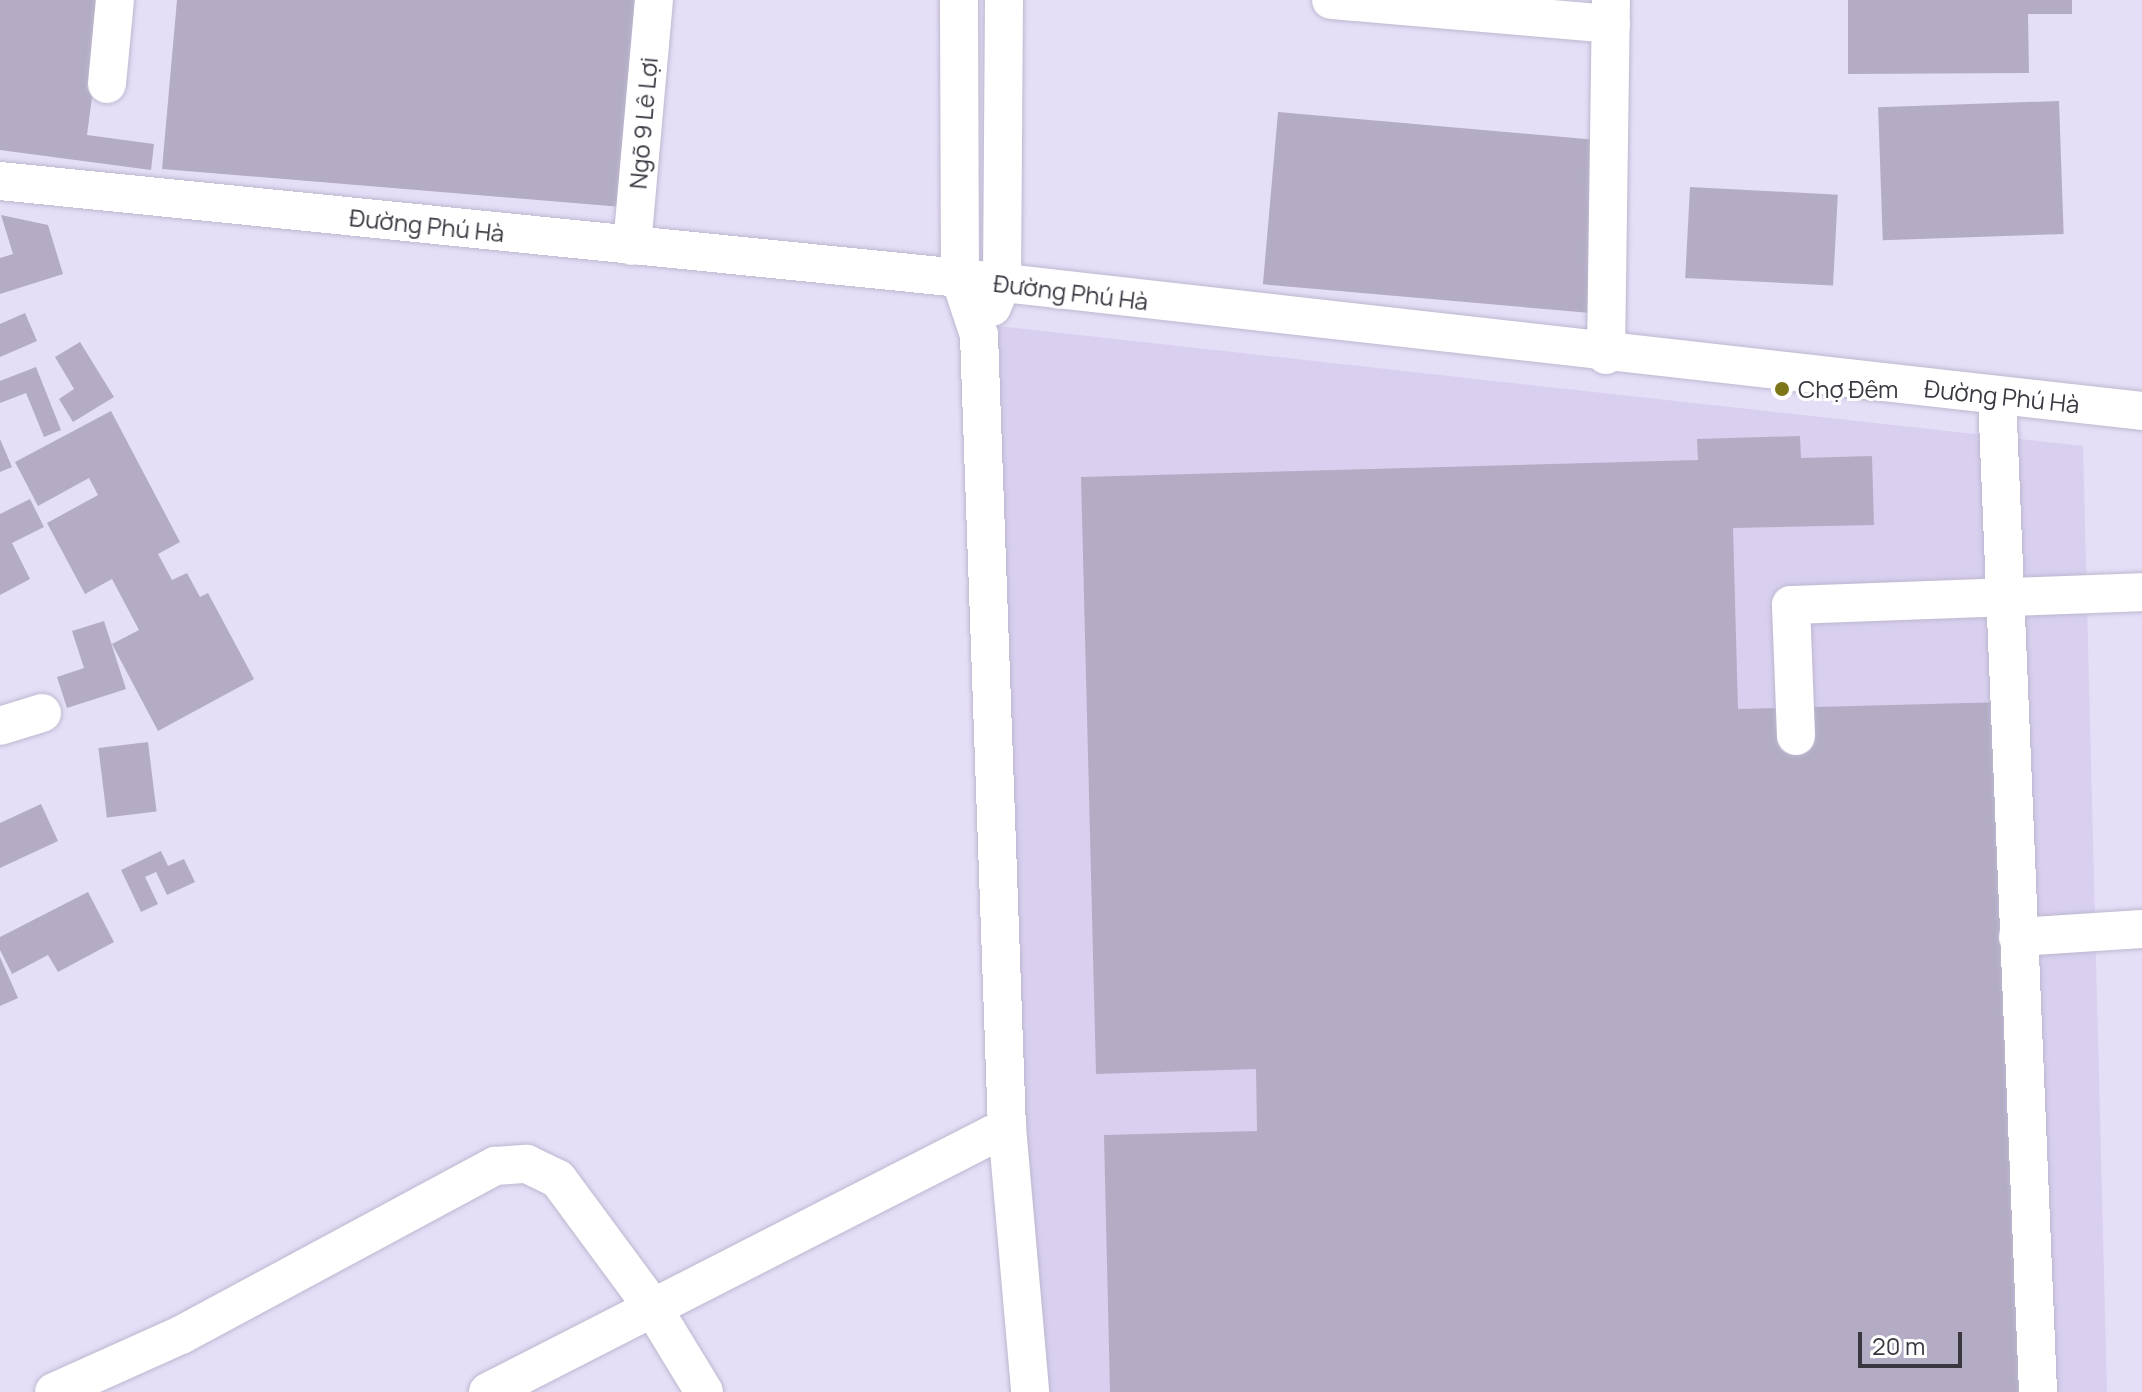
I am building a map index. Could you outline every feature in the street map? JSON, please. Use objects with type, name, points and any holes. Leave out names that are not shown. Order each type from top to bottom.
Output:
[{"type":"street","points":[[107,84],[115,0]]},
{"type":"street","name":"Ngõ 9 Lê Lợi","points":[[632,246],[654,0]]},
{"type":"street","points":[[959,0],[960,278],[979,335],[1007,1127],[1030,1392]]},
{"type":"street","points":[[979,335],[1002,284],[1004,0]]},
{"type":"street","points":[[1349,1],[1611,12],[1606,355]]},
{"type":"street","name":"Đường Phú Hà","points":[[0,181],[960,278],[1606,355],[2142,411]]},
{"type":"street","points":[[1997,396],[2038,1392]]},
{"type":"street","points":[[1796,736],[1791,605],[2142,592]]},
{"type":"street","points":[[0,726],[42,713]]},
{"type":"street","points":[[2018,937],[2142,929]]},
{"type":"street","points":[[488,1392],[1007,1127]]},
{"type":"street","points":[[54,1392],[181,1335],[495,1166],[527,1164],[558,1179],[653,1308],[704,1392]]},
{"type":"shaded area","points":[[989,325],[2083,446],[2107,1392],[1009,1392]]},
{"type":"building","points":[[0,0],[105,0],[87,135],[154,144],[151,170],[0,150]]},
{"type":"building","points":[[177,0],[664,0],[646,209],[162,169]]},
{"type":"building","points":[[1848,0],[2072,0],[2072,14],[2028,14],[2029,73],[1848,74]]},
{"type":"building","points":[[2059,101],[2064,234],[1883,240],[1878,107]]},
{"type":"building","points":[[1278,112],[1603,140],[1588,313],[1263,284]]},
{"type":"building","points":[[1690,187],[1838,195],[1833,286],[1685,278]]},
{"type":"building","points":[[1,215],[48,225],[63,274],[0,294],[0,258],[13,254]]},
{"type":"building","points":[[25,313],[37,341],[0,357],[0,324]]},
{"type":"building","points":[[80,342],[114,397],[73,422],[59,399],[74,389],[55,357]]},
{"type":"building","points":[[36,367],[61,430],[44,437],[26,393],[0,403],[0,381]]},
{"type":"building","points":[[111,411],[180,542],[158,554],[172,580],[187,573],[200,597],[208,593],[254,679],[158,731],[112,644],[139,630],[112,579],[85,594],[47,523],[98,495],[89,478],[38,506],[15,462]]},
{"type":"building","points":[[1800,436],[1801,458],[1872,456],[1874,525],[1733,528],[1738,709],[2005,702],[2022,1392],[1110,1392],[1104,1135],[1257,1131],[1256,1069],[1096,1074],[1081,477],[1698,460],[1697,439]]},
{"type":"building","points":[[0,439],[12,467],[0,472]]},
{"type":"building","points":[[30,499],[44,527],[12,543],[30,579],[0,595],[0,514]]},
{"type":"building","points":[[104,621],[126,689],[67,708],[57,677],[84,668],[72,631]]},
{"type":"building","points":[[148,742],[157,811],[107,818],[98,748]]},
{"type":"building","points":[[41,804],[58,841],[0,868],[0,823]]},
{"type":"building","points":[[161,851],[168,866],[184,859],[195,882],[167,895],[156,872],[145,877],[158,904],[141,912],[121,870]]},
{"type":"building","points":[[88,892],[114,942],[58,972],[48,955],[12,974],[0,950],[0,937]]},
{"type":"building","points":[[0,957],[18,998],[0,1006]]},
{"type":"place","name":"Chợ Đêm","points":[[1782,389]]}]
